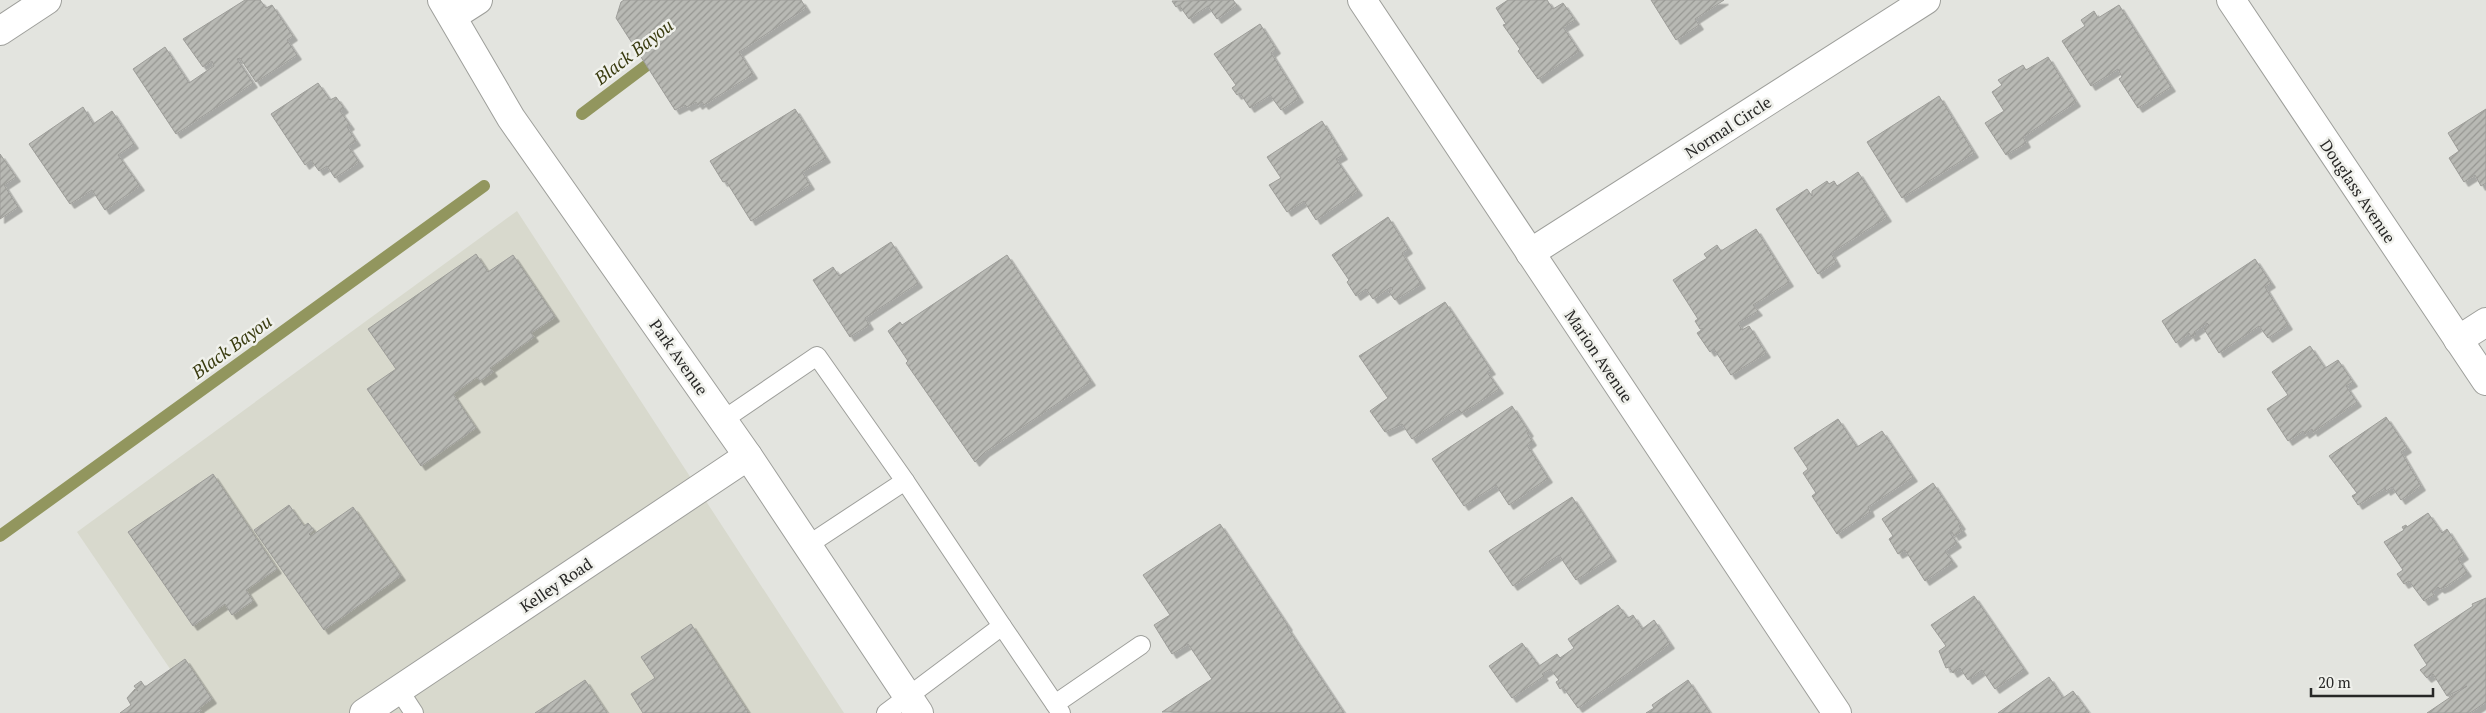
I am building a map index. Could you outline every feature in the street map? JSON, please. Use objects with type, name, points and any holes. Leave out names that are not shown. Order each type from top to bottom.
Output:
[{"type":"street","points":[[0,31],[47,0]]},
{"type":"street","points":[[447,8],[478,0]]},
{"type":"street","name":"Marion Avenue","points":[[1362,0],[1837,713]]},
{"type":"street","name":"Normal Circle","points":[[1530,253],[1926,0]]},
{"type":"street","name":"Douglass Avenue","points":[[2231,0],[2486,381]]},
{"type":"street","name":"Park Avenue","points":[[447,8],[511,118],[748,456],[914,705]]},
{"type":"street","points":[[2458,340],[2486,322]]},
{"type":"street","name":"Kelley Road","points":[[364,713],[748,456]]},
{"type":"lane","points":[[723,420],[817,356],[1058,708],[1141,645]]},
{"type":"lane","points":[[808,545],[904,481]]},
{"type":"lane","points":[[886,713],[914,705],[1002,626]]},
{"type":"lane","points":[[399,690],[414,713]]},
{"type":"shaded area","points":[[517,211],[844,713],[200,713],[77,532]]},
{"type":"building","points":[[245,0],[260,0],[266,8],[272,5],[293,36],[287,40],[297,55],[256,82],[240,58],[237,59],[253,83],[176,134],[133,69],[165,47],[189,83],[214,66],[212,61],[203,67],[183,39]]},
{"type":"building","points":[[624,0],[801,0],[806,8],[739,52],[753,74],[704,105],[702,102],[698,105],[696,102],[675,110],[616,18],[621,2]]},
{"type":"building","points":[[1233,0],[1237,5],[1217,19],[1208,6],[1189,19],[1179,5],[1176,7],[1172,1]]},
{"type":"building","points":[[1508,0],[1547,0],[1553,9],[1563,3],[1575,20],[1563,27],[1579,51],[1538,79],[1518,51],[1520,49],[1503,25],[1506,24],[1496,8]]},
{"type":"building","points":[[1651,0],[1724,0],[1695,19],[1699,25],[1676,40]]},
{"type":"building","points":[[2119,5],[2171,87],[2138,108],[2119,79],[2122,77],[2118,69],[2091,86],[2062,41],[2085,26],[2081,20],[2094,11],[2098,18]]},
{"type":"building","points":[[1260,24],[1276,49],[1271,53],[1299,98],[1281,110],[1270,95],[1250,108],[1240,93],[1237,95],[1232,88],[1236,85],[1214,54]]},
{"type":"building","points":[[2048,57],[2076,102],[2023,137],[2026,143],[2006,155],[1985,123],[2004,111],[1992,92],[2002,85],[1998,80],[2023,65],[2026,70]]},
{"type":"building","points":[[318,83],[330,100],[336,97],[344,108],[340,111],[350,125],[347,127],[356,141],[348,146],[359,162],[335,178],[327,166],[319,171],[311,160],[305,165],[271,114]]},
{"type":"building","points":[[1939,96],[1974,153],[1902,198],[1867,142]]},
{"type":"building","points":[[83,107],[93,124],[112,111],[134,144],[118,155],[140,186],[105,210],[92,190],[70,204],[29,144]]},
{"type":"building","points":[[795,109],[826,158],[802,172],[810,185],[751,221],[726,181],[723,182],[710,161]]},
{"type":"building","points":[[2486,109],[2486,183],[2481,186],[2475,175],[2464,182],[2449,158],[2459,151],[2448,133]]},
{"type":"building","points":[[1322,121],[1343,155],[1336,159],[1358,191],[1316,220],[1304,201],[1287,212],[1269,185],[1281,178],[1267,157]]},
{"type":"building","points":[[0,154],[16,177],[4,185],[18,207],[0,219]]},
{"type":"building","points":[[1858,172],[1887,217],[1831,253],[1836,262],[1818,274],[1776,209],[1807,189],[1812,196],[1812,191],[1827,181],[1829,184],[1834,181],[1837,186]]},
{"type":"building","points":[[1388,217],[1408,249],[1402,253],[1421,284],[1395,300],[1389,292],[1393,289],[1391,287],[1373,299],[1366,289],[1356,296],[1347,282],[1349,280],[1332,255]]},
{"type":"building","points":[[1756,229],[1789,282],[1753,305],[1758,311],[1738,323],[1742,330],[1749,326],[1766,353],[1731,375],[1714,349],[1710,352],[1697,333],[1703,329],[1700,329],[1695,321],[1698,319],[1673,280],[1707,258],[1704,254],[1717,245],[1721,251]]},
{"type":"building","points":[[891,242],[918,283],[865,318],[869,325],[850,337],[813,280],[833,267],[839,276]]},
{"type":"building","points":[[476,254],[488,272],[513,255],[555,317],[531,333],[534,337],[490,368],[493,372],[480,381],[477,377],[453,394],[476,428],[421,466],[367,389],[396,369],[368,329]]},
{"type":"building","points":[[1007,255],[1091,381],[985,452],[975,462],[906,363],[908,361],[888,331],[900,322],[902,325]]},
{"type":"building","points":[[2255,259],[2271,283],[2265,287],[2288,325],[2268,338],[2259,326],[2219,353],[2204,329],[2209,325],[2207,323],[2194,332],[2196,334],[2191,337],[2189,333],[2176,343],[2162,321]]},
{"type":"building","points":[[1445,302],[1491,370],[1487,372],[1499,389],[1462,413],[1458,409],[1412,439],[1402,424],[1385,432],[1370,411],[1388,398],[1359,356]]},
{"type":"building","points":[[2310,346],[2325,368],[2338,360],[2353,382],[2346,386],[2357,402],[2313,432],[2312,429],[2305,434],[2303,431],[2288,441],[2267,409],[2288,395],[2272,372]]},
{"type":"building","points":[[1512,406],[1529,432],[1527,433],[1532,441],[1527,445],[1548,478],[1509,505],[1496,485],[1464,506],[1432,459]]},
{"type":"building","points":[[2386,417],[2407,448],[2401,452],[2421,486],[2401,500],[2392,487],[2386,491],[2385,488],[2358,505],[2352,496],[2357,493],[2329,456]]},
{"type":"building","points":[[1838,419],[1857,447],[1882,431],[1913,477],[1868,507],[1870,512],[1837,534],[1812,496],[1816,493],[1803,473],[1808,469],[1794,448]]},
{"type":"building","points":[[213,474],[277,569],[246,590],[253,601],[232,615],[225,604],[193,626],[128,532]]},
{"type":"building","points":[[1933,483],[1961,525],[1959,526],[1962,531],[1954,536],[1952,532],[1950,533],[1957,543],[1945,551],[1953,562],[1925,581],[1905,550],[1898,554],[1889,539],[1893,536],[1882,519]]},
{"type":"building","points":[[1572,497],[1612,557],[1576,580],[1559,555],[1513,586],[1489,551]]},
{"type":"building","points":[[289,505],[304,526],[308,523],[314,530],[309,534],[311,536],[353,507],[401,576],[324,630],[254,530]]},
{"type":"building","points":[[2428,513],[2442,533],[2447,529],[2464,555],[2458,559],[2467,572],[2447,586],[2440,589],[2438,587],[2432,592],[2434,595],[2424,601],[2409,581],[2404,584],[2397,574],[2403,570],[2384,542],[2404,530],[2402,527],[2406,525],[2407,527]]},
{"type":"building","points":[[1220,524],[1344,713],[1162,712],[1212,679],[1188,644],[1172,654],[1154,625],[1170,615],[1143,575]]},
{"type":"building","points":[[1974,596],[2024,669],[1995,689],[1982,670],[1968,680],[1960,668],[1953,673],[1949,667],[1946,668],[1939,651],[1946,646],[1931,625]]},
{"type":"building","points":[[2486,598],[2486,702],[2470,713],[2427,713],[2467,686],[2447,696],[2433,674],[2427,678],[2420,670],[2427,665],[2414,645],[2473,606],[2472,604]]},
{"type":"building","points":[[1618,605],[1628,618],[1633,615],[1642,629],[1654,620],[1670,644],[1578,708],[1563,687],[1560,689],[1556,682],[1559,680],[1550,669],[1542,674],[1544,676],[1512,698],[1489,666],[1522,643],[1539,666],[1557,654],[1560,658],[1574,648],[1568,639]]},
{"type":"building","points":[[691,624],[747,713],[643,713],[631,694],[655,678],[641,657]]},
{"type":"building","points":[[185,659],[212,699],[199,708],[201,711],[197,713],[120,713],[131,705],[127,698],[135,689],[138,691],[134,686],[141,681],[145,687]]},
{"type":"building","points":[[2049,677],[2063,698],[2073,691],[2089,713],[1998,713]]},
{"type":"building","points":[[585,680],[607,713],[535,713]]},
{"type":"building","points":[[1688,680],[1710,713],[1646,713],[1654,708],[1652,705]]},
{"type":"waterway","name":"Black Bayou","points":[[582,114],[659,56]]},
{"type":"waterway","name":"Black Bayou","points":[[0,536],[484,186]]}]
